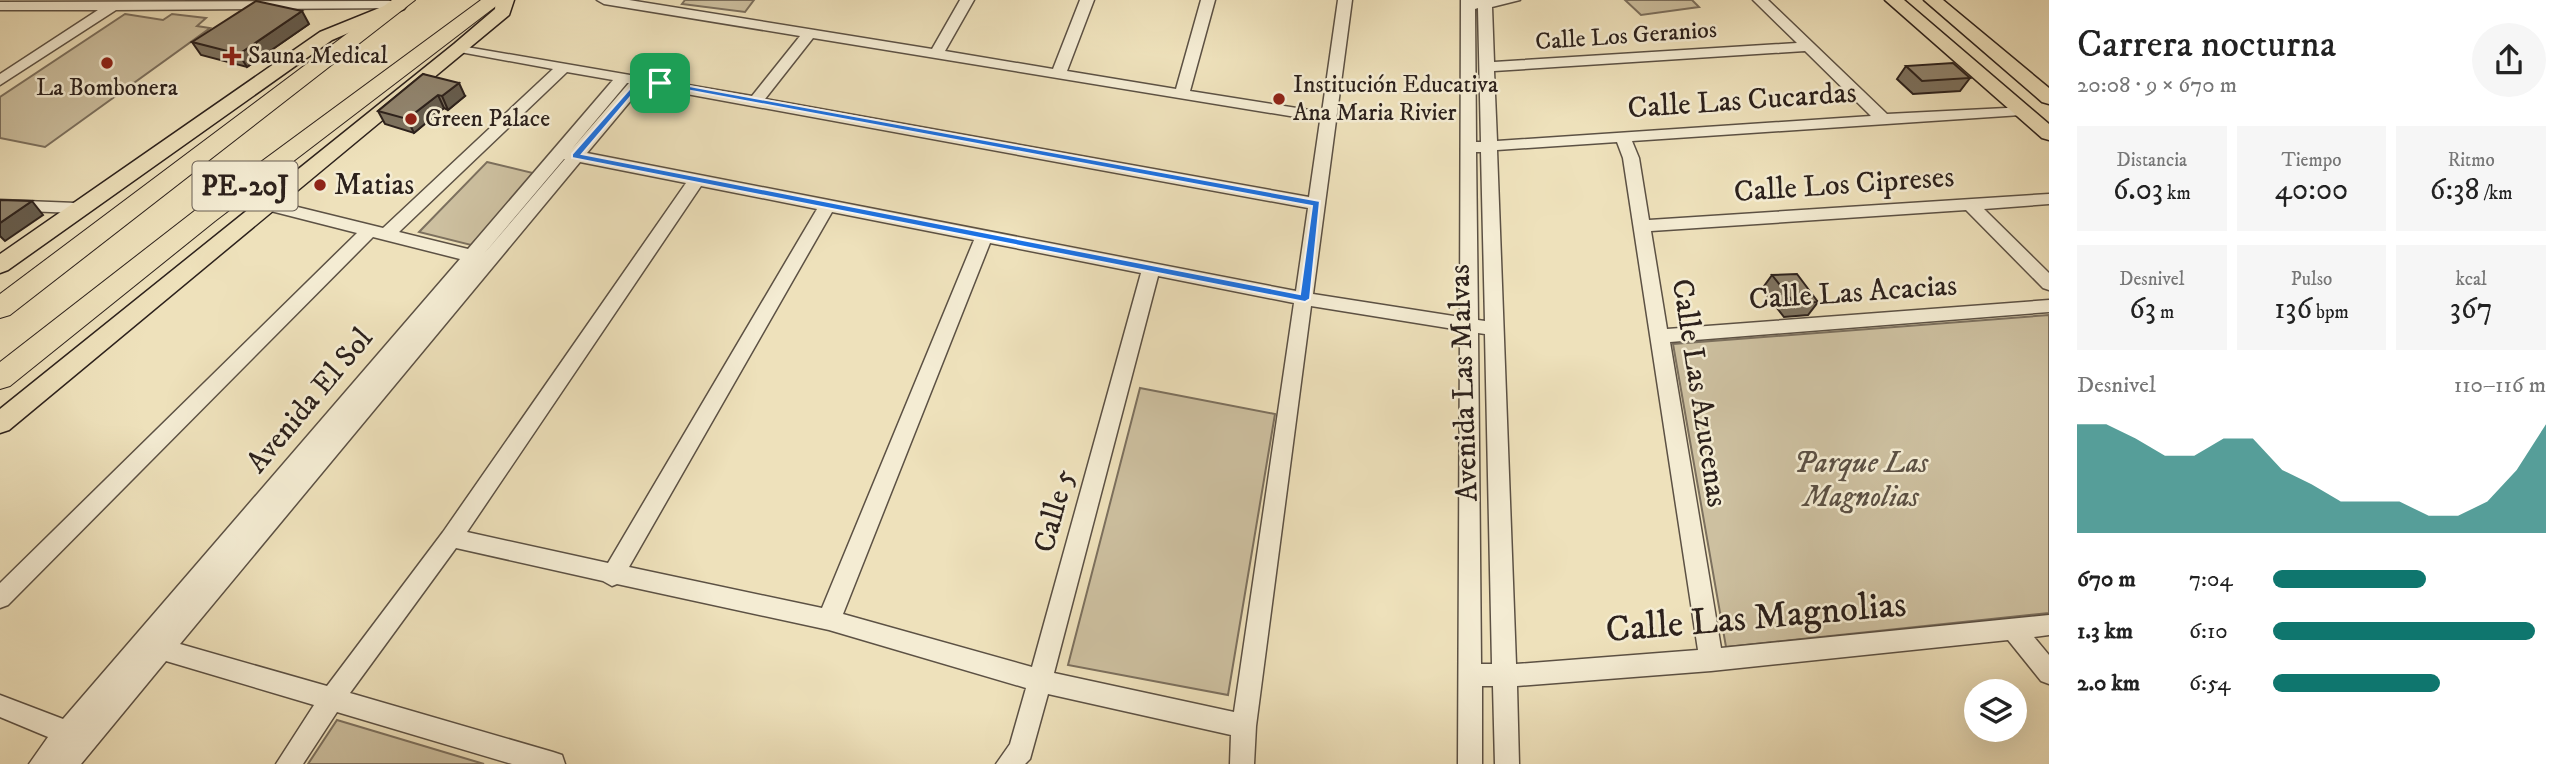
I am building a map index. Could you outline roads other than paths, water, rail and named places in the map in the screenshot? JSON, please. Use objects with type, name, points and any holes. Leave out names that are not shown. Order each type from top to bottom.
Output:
[{"type":"highway","name":"PE-20J","points":[[0,378],[206,215],[494,0]]},
{"type":"highway","name":"PE-20J","points":[[0,307],[402,3]]},
{"type":"main road","points":[[0,423],[265,204],[460,48],[503,11],[505,0]]},
{"type":"main road","points":[[1894,0],[2049,134]]},
{"type":"main road","points":[[1933,0],[2049,97]]},
{"type":"main road","points":[[0,265],[76,208],[326,36],[402,3]]},
{"type":"street","points":[[604,0],[669,4],[809,34],[1328,118]]},
{"type":"street","points":[[936,54],[967,0]]},
{"type":"street","points":[[1059,73],[1087,0]]},
{"type":"street","points":[[1182,94],[1208,0]]},
{"type":"street","points":[[1242,764],[1244,726],[1345,0]]},
{"type":"street","points":[[1477,2],[1513,0]]},
{"type":"street","points":[[1759,0],[1883,119]]},
{"type":"street","name":"Avenida Las Malvas","points":[[1477,2],[1489,67],[1488,146],[1507,764]]},
{"type":"street","name":"Avenida Las Malvas","points":[[1470,764],[1466,147],[1477,2]]},
{"type":"street","points":[[3,8],[36,3],[113,6],[402,3]]},
{"type":"street","points":[[0,81],[113,6]]},
{"type":"street","points":[[755,102],[809,34]]},
{"type":"street","name":"Calle Los Geranios","points":[[1489,67],[1808,47]]},
{"type":"street","points":[[460,48],[1317,204]]},
{"type":"street","points":[[0,598],[378,232],[565,66]]},
{"type":"street","name":"Avenida El Sol","points":[[41,764],[76,736],[161,649],[632,78]]},
{"type":"street","name":"Calle Las Cucardas","points":[[1466,147],[2021,110]]},
{"type":"street","name":"Calle Las Azucenas","points":[[1623,137],[1631,158],[1643,226],[1711,660]]},
{"type":"street","points":[[567,155],[985,234],[1305,299],[1493,329]]},
{"type":"street","name":"Avenida El Sol","points":[[65,764],[76,736],[472,256],[567,155]]},
{"type":"street","points":[[288,764],[333,697],[451,538],[696,181]]},
{"type":"street","name":"Calle Los Cipreses","points":[[1643,226],[2049,199]]},
{"type":"street","points":[[265,204],[472,256]]},
{"type":"street","points":[[0,205],[76,208]]},
{"type":"street","points":[[1971,205],[2049,284]]},
{"type":"street","points":[[612,576],[827,206]]},
{"type":"street","points":[[829,620],[985,234]]},
{"type":"street","name":"Calle 5","points":[[1008,764],[1021,751],[1151,268]]},
{"type":"street","name":"Calle Las Acacias","points":[[1661,336],[2049,306]]},
{"type":"street","points":[[451,538],[612,576],[829,620],[1041,681],[1244,726]]},
{"type":"street","name":"Calle Las Magnolias","points":[[1470,674],[1503,676],[1711,660],[2049,625]]},
{"type":"street","points":[[2014,629],[2049,673]]},
{"type":"street","points":[[161,649],[333,697],[553,764]]},
{"type":"street","points":[[0,706],[76,736]]},
{"type":"place","name":"Sauna Medical","points":[[232,56]]},
{"type":"place","name":"La Bombonera","points":[[107,63]]},
{"type":"place","name":"Institución Educativa Ana Maria Rivier","points":[[1279,99]]},
{"type":"place","name":"Green Palace","points":[[411,119]]},
{"type":"place","name":"Matias","points":[[320,185]]},
{"type":"park label","name":"Parque Las Magnolias","points":[[1861,480]]}]
